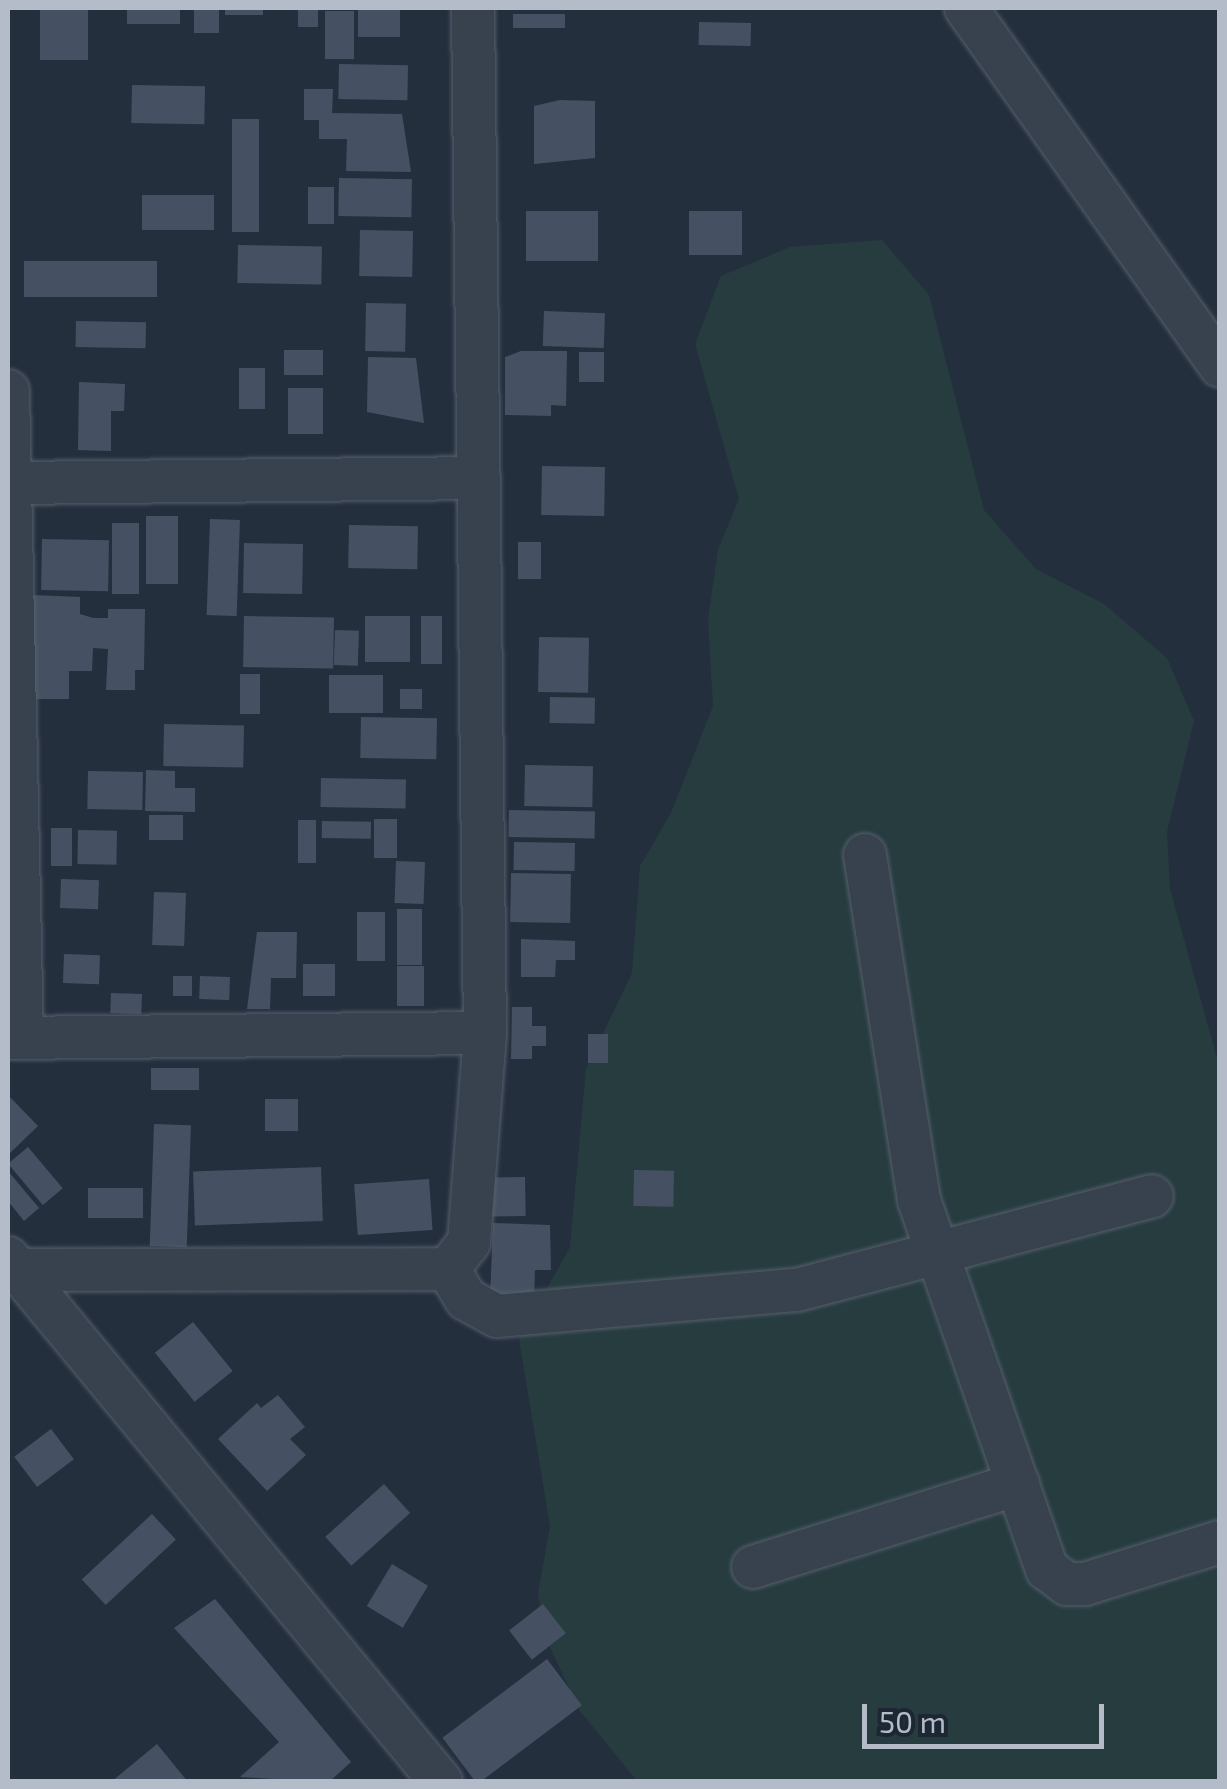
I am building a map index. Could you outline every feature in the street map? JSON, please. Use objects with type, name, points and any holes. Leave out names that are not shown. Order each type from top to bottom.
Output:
[{"type":"street","points":[[448,1269],[470,1242],[485,1033],[474,8]]},
{"type":"street","points":[[966,8],[1220,366]]},
{"type":"street","points":[[8,391],[14,1038],[485,1033]]},
{"type":"street","points":[[8,483],[479,478]]},
{"type":"street","points":[[865,855],[934,1254],[1047,1568],[1066,1584],[1220,1542]]},
{"type":"street","points":[[448,1269],[466,1299],[497,1316],[797,1290],[1152,1196]]},
{"type":"street","points":[[11,1266],[448,1269]]},
{"type":"street","points":[[11,1266],[441,1782]]},
{"type":"street","points":[[752,1568],[1018,1484]]},
{"type":"green space","points":[[882,240],[929,295],[984,510],[1036,569],[1104,604],[1167,658],[1194,721],[1167,832],[1170,889],[1219,1065],[1219,1781],[637,1781],[580,1711],[544,1635],[538,1593],[550,1527],[519,1339],[570,1247],[586,1069],[632,973],[640,866],[671,813],[713,706],[708,619],[718,549],[739,499],[695,344],[721,276],[790,247]]},
{"type":"building","points":[[40,8],[88,8],[88,60],[40,60]]},
{"type":"building","points":[[127,8],[180,8],[180,24],[127,24]]},
{"type":"building","points":[[194,8],[219,8],[219,33],[194,33]]},
{"type":"building","points":[[225,8],[263,8],[263,15],[225,15]]},
{"type":"building","points":[[298,8],[318,8],[318,27],[298,27]]},
{"type":"building","points":[[358,8],[400,8],[400,37],[358,37]]},
{"type":"building","points":[[325,11],[354,11],[354,59],[325,59]]},
{"type":"building","points":[[513,14],[565,14],[565,28],[513,28]]},
{"type":"building","points":[[699,22],[751,23],[751,46],[699,45]]},
{"type":"building","points":[[339,64],[408,65],[407,100],[338,99]]},
{"type":"building","points":[[132,85],[205,86],[204,124],[131,123]]},
{"type":"building","points":[[304,89],[333,89],[332,113],[402,114],[411,172],[346,171],[347,139],[319,139],[319,120],[304,120]]},
{"type":"building","points":[[560,100],[595,101],[595,158],[534,164],[534,106]]},
{"type":"building","points":[[232,119],[259,119],[259,232],[232,232]]},
{"type":"building","points":[[339,178],[412,179],[411,217],[338,216]]},
{"type":"building","points":[[308,187],[334,187],[334,224],[308,224]]},
{"type":"building","points":[[142,195],[214,195],[214,230],[142,230]]},
{"type":"building","points":[[526,211],[598,211],[598,261],[526,261]]},
{"type":"building","points":[[689,211],[742,211],[742,255],[689,255]]},
{"type":"building","points":[[360,230],[413,231],[412,277],[359,276]]},
{"type":"building","points":[[238,245],[322,246],[321,284],[237,283]]},
{"type":"building","points":[[24,261],[157,261],[157,297],[24,297]]},
{"type":"building","points":[[366,303],[406,304],[405,352],[365,351]]},
{"type":"building","points":[[544,311],[605,313],[604,348],[543,346]]},
{"type":"building","points":[[76,321],[146,322],[146,348],[76,347]]},
{"type":"building","points":[[284,350],[323,350],[323,375],[284,375]]},
{"type":"building","points":[[521,351],[567,351],[566,406],[551,405],[551,416],[505,415],[505,357]]},
{"type":"building","points":[[579,352],[604,352],[604,382],[579,382]]},
{"type":"building","points":[[368,357],[416,358],[424,423],[367,412]]},
{"type":"building","points":[[239,368],[265,368],[265,409],[239,409]]},
{"type":"building","points":[[79,382],[125,384],[124,411],[111,411],[111,451],[78,450]]},
{"type":"building","points":[[288,388],[323,388],[323,434],[288,434]]},
{"type":"building","points":[[542,466],[605,467],[604,516],[541,515]]},
{"type":"building","points":[[146,516],[178,516],[178,584],[146,584]]},
{"type":"building","points":[[210,519],[240,520],[237,616],[207,615]]},
{"type":"building","points":[[112,523],[139,523],[139,594],[112,594]]},
{"type":"building","points":[[349,525],[418,526],[417,569],[348,568]]},
{"type":"building","points":[[42,539],[109,540],[108,591],[41,590]]},
{"type":"building","points":[[518,542],[541,542],[541,579],[518,579]]},
{"type":"building","points":[[244,543],[303,544],[302,594],[243,593]]},
{"type":"building","points":[[33,595],[80,597],[80,614],[93,618],[108,618],[108,609],[145,609],[144,670],[135,670],[135,690],[106,690],[108,649],[93,648],[92,671],[69,671],[69,699],[31,699]]},
{"type":"building","points":[[244,616],[334,618],[333,669],[243,667]]},
{"type":"building","points":[[365,616],[410,616],[410,662],[365,662]]},
{"type":"building","points":[[421,616],[442,616],[442,664],[421,664]]},
{"type":"building","points":[[335,630],[359,631],[358,666],[334,665]]},
{"type":"building","points":[[539,637],[589,638],[588,693],[538,692]]},
{"type":"building","points":[[240,674],[260,674],[260,714],[240,714]]},
{"type":"building","points":[[329,675],[383,675],[383,713],[329,713]]},
{"type":"building","points":[[400,689],[422,689],[422,709],[400,709]]},
{"type":"building","points":[[550,697],[595,698],[595,724],[550,723]]},
{"type":"building","points":[[361,717],[437,718],[436,759],[360,758]]},
{"type":"building","points":[[164,724],[244,725],[243,767],[163,766]]},
{"type":"building","points":[[525,765],[593,766],[592,807],[524,806]]},
{"type":"building","points":[[146,770],[175,771],[175,788],[195,788],[195,812],[145,811]]},
{"type":"building","points":[[88,771],[143,772],[142,810],[87,809]]},
{"type":"building","points":[[321,778],[406,779],[405,808],[320,807]]},
{"type":"building","points":[[509,810],[595,812],[595,838],[509,837]]},
{"type":"building","points":[[149,815],[183,815],[183,840],[149,840]]},
{"type":"building","points":[[374,819],[397,819],[397,858],[374,858]]},
{"type":"building","points":[[298,820],[316,820],[316,863],[298,863]]},
{"type":"building","points":[[322,821],[371,822],[371,839],[322,838]]},
{"type":"building","points":[[51,828],[72,828],[72,866],[51,866]]},
{"type":"building","points":[[78,830],[117,831],[116,865],[77,864]]},
{"type":"building","points":[[514,842],[575,843],[575,871],[514,870]]},
{"type":"building","points":[[396,861],[425,862],[424,904],[395,903]]},
{"type":"building","points":[[511,873],[571,874],[570,923],[510,922]]},
{"type":"building","points":[[61,879],[99,880],[98,909],[60,908]]},
{"type":"building","points":[[154,892],[186,893],[184,946],[152,945]]},
{"type":"building","points":[[397,909],[422,909],[422,965],[397,965]]},
{"type":"building","points":[[357,912],[385,912],[385,961],[357,961]]},
{"type":"building","points":[[257,932],[297,932],[296,978],[271,978],[270,1009],[247,1009]]},
{"type":"building","points":[[521,939],[575,941],[575,960],[556,960],[555,977],[521,977]]},
{"type":"building","points":[[64,954],[100,955],[99,984],[63,983]]},
{"type":"building","points":[[303,964],[335,964],[335,996],[303,996]]},
{"type":"building","points":[[397,966],[424,966],[424,1006],[397,1006]]},
{"type":"building","points":[[173,976],[192,976],[192,996],[173,996]]},
{"type":"building","points":[[200,976],[230,977],[229,1000],[199,999]]},
{"type":"building","points":[[111,993],[142,994],[141,1014],[110,1013]]},
{"type":"building","points":[[512,1007],[532,1007],[532,1026],[546,1026],[546,1046],[532,1046],[532,1059],[511,1059]]},
{"type":"building","points":[[588,1034],[608,1034],[608,1063],[588,1063]]},
{"type":"building","points":[[151,1068],[199,1068],[199,1090],[151,1090]]},
{"type":"building","points":[[8,1095],[38,1126],[8,1155]]},
{"type":"building","points":[[265,1099],[298,1099],[298,1131],[265,1131]]},
{"type":"building","points":[[154,1124],[191,1125],[187,1247],[150,1246]]},
{"type":"building","points":[[28,1147],[63,1188],[43,1205],[8,1164]]},
{"type":"building","points":[[321,1167],[323,1221],[195,1225],[193,1171]]},
{"type":"building","points":[[634,1170],[674,1171],[673,1207],[633,1206]]},
{"type":"building","points":[[8,1171],[39,1208],[24,1221],[8,1201]]},
{"type":"building","points":[[525,1177],[526,1216],[492,1217],[491,1178]]},
{"type":"building","points":[[429,1179],[433,1230],[358,1235],[354,1184]]},
{"type":"building","points":[[88,1188],[143,1188],[143,1218],[88,1218]]},
{"type":"building","points":[[493,1223],[550,1225],[551,1270],[535,1270],[534,1300],[490,1299]]},
{"type":"building","points":[[193,1322],[233,1371],[195,1402],[155,1353]]},
{"type":"building","points":[[278,1395],[305,1427],[290,1439],[306,1455],[267,1491],[218,1439],[257,1403],[261,1408]]},
{"type":"building","points":[[51,1429],[74,1459],[37,1487],[14,1457]]},
{"type":"building","points":[[384,1484],[410,1513],[351,1566],[325,1537]]},
{"type":"building","points":[[152,1514],[176,1540],[106,1605],[82,1579]]},
{"type":"building","points":[[392,1564],[428,1586],[403,1628],[367,1606]]},
{"type":"building","points":[[215,1599],[351,1762],[329,1782],[240,1777],[279,1742],[174,1628]]},
{"type":"building","points":[[543,1604],[566,1633],[532,1660],[509,1630]]},
{"type":"building","points":[[547,1659],[582,1705],[480,1782],[476,1782],[442,1738]]},
{"type":"building","points":[[157,1744],[188,1782],[111,1782]]}]
